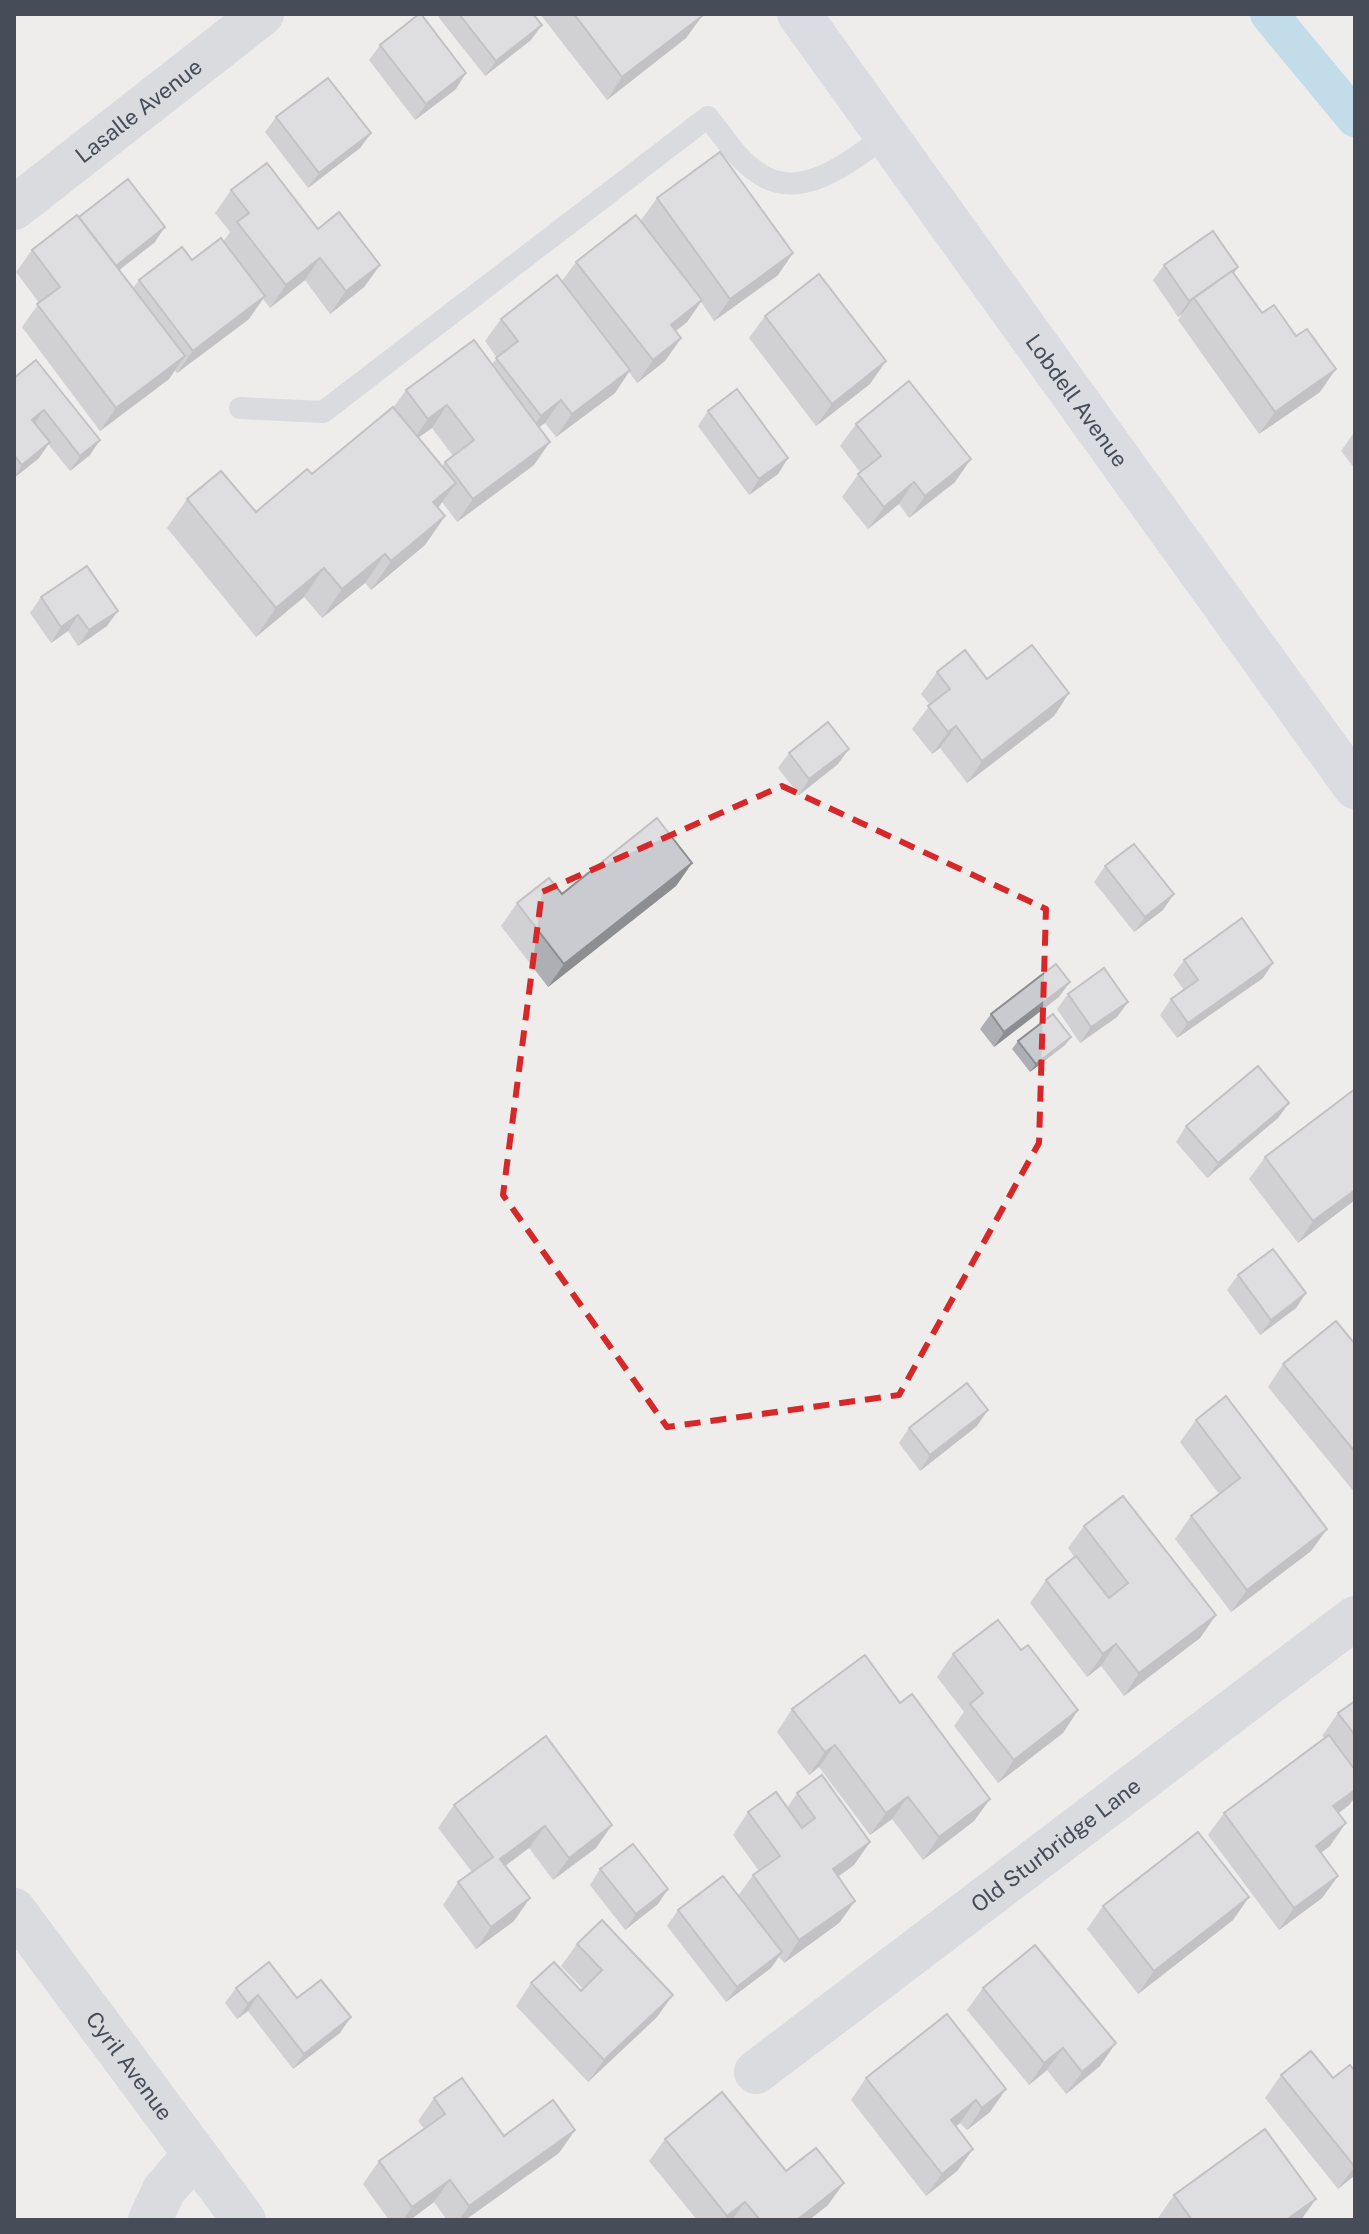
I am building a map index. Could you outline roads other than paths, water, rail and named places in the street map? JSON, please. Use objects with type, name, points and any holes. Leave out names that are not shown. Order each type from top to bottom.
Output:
[{"type":"main road","name":"Lobdell Avenue","points":[[799,14],[1355,787]]},
{"type":"street","name":"Lasalle Avenue","points":[[14,208],[262,14]]},
{"type":"street","name":"Old Sturbridge Lane","points":[[756,2072],[1355,1618]]},
{"type":"street","name":"Cyril Avenue","points":[[14,1910],[239,2218]]},
{"type":"street","points":[[150,2220],[164,2190],[195,2154]]},
{"type":"lane","points":[[240,408],[323,412],[708,117],[747,165],[760,175],[776,181],[799,183],[818,179],[887,135]]},
{"type":"waterway","points":[[1269,14],[1355,118]]}]
